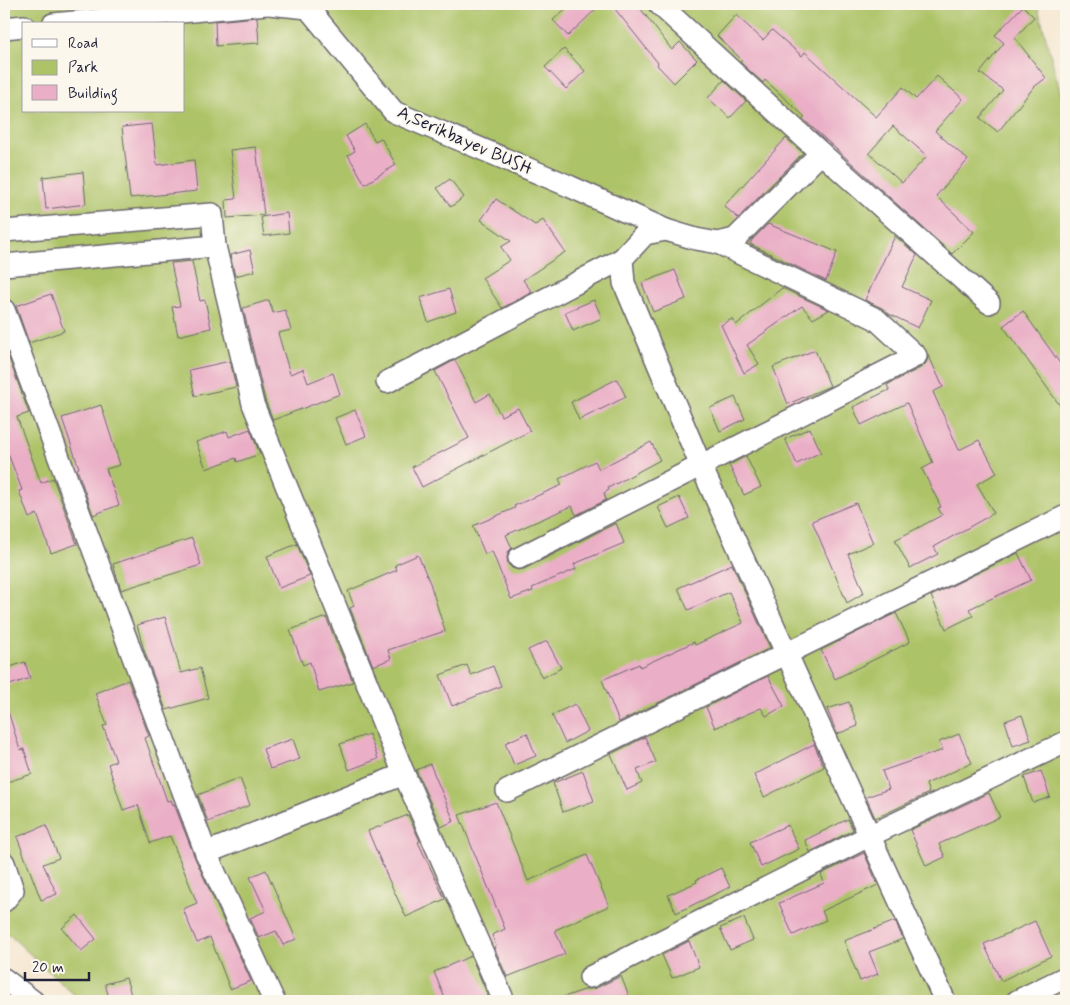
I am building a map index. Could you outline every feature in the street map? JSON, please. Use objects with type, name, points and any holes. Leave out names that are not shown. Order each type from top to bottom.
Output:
[{"type":"street","name":"A,Serikbayev BUSH","points":[[74,22],[268,4],[308,8],[394,112],[570,186],[666,230],[718,243],[876,319],[916,356],[701,466]]},
{"type":"street","points":[[659,4],[821,153],[989,303]]},
{"type":"street","points":[[4,28],[22,26]]},
{"type":"street","points":[[718,243],[736,239],[821,153]]},
{"type":"street","points":[[4,231],[212,214],[215,246],[253,404],[404,774],[504,1001]]},
{"type":"street","points":[[387,382],[622,259],[645,234],[666,230]]},
{"type":"street","points":[[4,265],[215,246]]},
{"type":"street","points":[[622,259],[624,283],[701,466],[945,1001]]},
{"type":"street","points":[[4,310],[206,853],[274,1001]]},
{"type":"street","points":[[519,558],[701,466]]},
{"type":"street","points":[[506,791],[1066,516]]},
{"type":"street","points":[[590,977],[869,836],[1066,742]]},
{"type":"street","points":[[206,853],[404,774]]},
{"type":"street","points":[[4,863],[14,890],[4,900]]},
{"type":"street","points":[[1017,1001],[1066,977]]},
{"type":"street","points":[[4,979],[33,1001]]},
{"type":"green space","points":[[4,4],[1037,4],[1066,113],[1066,1001],[81,1001],[4,930]]},
{"type":"building","points":[[75,4],[135,4],[76,9]]},
{"type":"building","points":[[571,4],[601,4],[568,36],[553,20]]},
{"type":"building","points":[[611,4],[637,4],[672,50],[680,42],[697,60],[674,83],[657,65],[658,63]]},
{"type":"building","points":[[1023,6],[1034,17],[1015,38],[1046,78],[1034,87],[998,132],[980,118],[1003,90],[980,73],[1004,43],[995,35]]},
{"type":"building","points":[[736,15],[763,40],[772,30],[802,56],[805,52],[876,117],[903,87],[916,99],[937,76],[963,99],[935,131],[968,160],[936,196],[974,232],[952,254],[803,119],[805,117],[765,80],[763,83],[740,62],[742,60],[717,36]],"holes":[[[893,126],[927,156],[902,183],[869,153]]]},
{"type":"building","points":[[257,17],[259,43],[216,46],[215,21]]},
{"type":"building","points":[[564,49],[585,71],[566,89],[545,67]]},
{"type":"building","points":[[724,80],[746,101],[730,118],[708,98]]},
{"type":"building","points":[[152,124],[157,165],[194,160],[197,191],[130,198],[122,127]]},
{"type":"building","points":[[365,124],[375,141],[381,138],[396,165],[365,184],[348,155],[355,151],[346,136]]},
{"type":"building","points":[[786,138],[803,153],[738,218],[724,206]]},
{"type":"building","points":[[256,147],[264,215],[227,218],[226,200],[236,199],[230,150]]},
{"type":"building","points":[[83,172],[86,204],[46,209],[43,177]]},
{"type":"building","points":[[450,179],[464,197],[451,207],[437,188]]},
{"type":"building","points":[[496,199],[535,225],[543,220],[565,252],[523,280],[532,292],[502,308],[482,278],[510,260],[501,247],[511,241],[481,220]]},
{"type":"building","points":[[287,213],[289,233],[264,236],[261,217]]},
{"type":"building","points":[[768,224],[837,252],[826,281],[750,244]]},
{"type":"building","points":[[895,236],[917,255],[902,287],[931,300],[918,328],[865,300]]},
{"type":"building","points":[[250,250],[255,271],[235,276],[230,255]]},
{"type":"building","points":[[192,261],[200,301],[205,300],[211,328],[178,336],[172,307],[180,306],[171,263]]},
{"type":"building","points":[[675,270],[686,299],[653,312],[642,283]]},
{"type":"building","points":[[782,288],[829,310],[813,319],[802,306],[747,345],[759,364],[744,373],[721,325],[732,319],[736,325]]},
{"type":"building","points":[[449,289],[456,312],[428,322],[420,298]]},
{"type":"building","points":[[51,294],[64,331],[29,343],[16,306]]},
{"type":"building","points":[[269,300],[273,313],[285,310],[291,330],[278,333],[290,374],[303,369],[308,383],[333,373],[340,394],[273,420],[265,400],[243,308]]},
{"type":"building","points":[[594,300],[602,318],[573,331],[565,312]]},
{"type":"building","points":[[1023,311],[1066,372],[1066,414],[1003,326]]},
{"type":"building","points":[[4,345],[29,413],[17,417],[41,483],[53,478],[77,544],[51,553],[37,514],[29,518],[19,491],[22,490],[4,443]]},
{"type":"building","points":[[815,350],[830,386],[788,404],[773,367]]},
{"type":"building","points":[[928,354],[943,387],[933,392],[959,450],[979,440],[997,473],[977,484],[994,513],[934,547],[938,554],[910,568],[895,540],[942,515],[938,508],[941,507],[922,469],[933,463],[907,403],[861,425],[853,407],[889,390],[887,385],[922,367],[926,363]]},
{"type":"building","points":[[455,360],[476,402],[490,394],[501,416],[518,408],[530,431],[422,487],[412,467],[469,438],[435,371]]},
{"type":"building","points":[[230,361],[236,387],[195,396],[189,370]]},
{"type":"building","points":[[617,379],[626,397],[579,420],[571,402]]},
{"type":"building","points":[[735,397],[745,419],[720,431],[710,408]]},
{"type":"building","points":[[101,405],[120,465],[106,469],[119,505],[93,515],[62,418]]},
{"type":"building","points":[[355,410],[366,436],[346,444],[335,418]]},
{"type":"building","points":[[810,428],[821,452],[797,464],[785,439]]},
{"type":"building","points":[[250,429],[260,454],[237,462],[236,458],[206,469],[196,442],[227,431],[229,437]]},
{"type":"building","points":[[651,442],[660,460],[608,488],[609,490],[604,493],[606,500],[576,515],[572,506],[506,535],[512,548],[508,552],[508,564],[518,570],[524,569],[616,523],[624,543],[574,564],[576,569],[532,588],[533,591],[511,599],[492,551],[485,554],[473,526],[562,485],[559,479],[595,461],[599,469]]},
{"type":"building","points":[[746,456],[761,487],[744,495],[729,465]]},
{"type":"building","points":[[679,497],[689,518],[668,528],[658,507]]},
{"type":"building","points":[[856,503],[873,543],[848,554],[864,593],[847,603],[812,521]]},
{"type":"building","points":[[192,538],[201,565],[121,590],[113,564]]},
{"type":"building","points":[[297,544],[310,576],[279,588],[267,556]]},
{"type":"building","points":[[1018,553],[1031,580],[969,609],[973,616],[946,629],[931,596]]},
{"type":"building","points":[[418,555],[430,583],[445,631],[388,650],[391,659],[373,666],[350,608],[354,606],[348,591],[397,570],[395,565]]},
{"type":"building","points":[[732,564],[770,648],[619,722],[602,680],[639,664],[640,667],[694,642],[695,645],[743,623],[729,592],[688,610],[678,588]]},
{"type":"building","points":[[896,613],[910,642],[835,679],[821,650]]},
{"type":"building","points":[[165,617],[181,673],[200,668],[208,698],[166,710],[137,625]]},
{"type":"building","points":[[326,617],[353,682],[319,692],[310,662],[303,665],[290,630]]},
{"type":"building","points":[[547,641],[561,668],[542,678],[528,650]]},
{"type":"building","points":[[25,662],[30,678],[4,687],[4,669]]},
{"type":"building","points":[[467,665],[471,675],[493,666],[501,686],[452,706],[440,675]]},
{"type":"building","points":[[768,676],[784,706],[766,716],[761,708],[715,728],[706,707]]},
{"type":"building","points":[[128,680],[149,736],[145,738],[167,801],[171,800],[174,804],[195,858],[251,981],[230,989],[210,937],[197,943],[183,909],[197,903],[170,836],[150,843],[138,805],[123,810],[108,764],[116,761],[103,726],[107,725],[95,693]]},
{"type":"building","points":[[849,702],[858,726],[837,734],[827,709]]},
{"type":"building","points":[[575,704],[588,731],[565,743],[552,715]]},
{"type":"building","points":[[8,711],[20,750],[24,749],[32,774],[4,783],[4,712]]},
{"type":"building","points":[[1022,715],[1031,740],[1013,746],[1005,721]]},
{"type":"building","points":[[527,733],[536,756],[514,765],[505,743]]},
{"type":"building","points":[[369,734],[378,759],[349,770],[340,744]]},
{"type":"building","points":[[959,734],[972,763],[926,784],[929,793],[875,818],[866,797],[889,789],[882,771],[943,750],[939,742]]},
{"type":"building","points":[[645,737],[656,762],[637,770],[642,783],[627,790],[611,754]]},
{"type":"building","points":[[293,739],[300,759],[270,769],[263,749]]},
{"type":"building","points":[[814,744],[824,767],[764,797],[754,775]]},
{"type":"building","points":[[430,764],[454,821],[441,827],[416,770]]},
{"type":"building","points":[[583,771],[594,801],[563,812],[553,783]]},
{"type":"building","points":[[1041,771],[1050,797],[1033,803],[1024,777]]},
{"type":"building","points":[[240,778],[250,805],[208,822],[198,795]]},
{"type":"building","points":[[989,793],[1000,817],[939,844],[945,857],[926,866],[910,830]]},
{"type":"building","points":[[496,802],[528,881],[587,855],[609,906],[555,930],[565,954],[507,977],[494,947],[496,946],[492,935],[505,929],[459,815]]},
{"type":"building","points":[[408,815],[420,841],[418,842],[445,899],[406,917],[368,831]]},
{"type":"building","points":[[848,819],[853,830],[810,852],[805,840]]},
{"type":"building","points":[[46,825],[59,858],[43,864],[57,894],[41,900],[17,837]]},
{"type":"building","points":[[788,825],[799,849],[761,867],[750,842]]},
{"type":"building","points":[[864,853],[878,885],[822,911],[826,920],[793,935],[779,903],[824,883],[821,874]]},
{"type":"building","points":[[721,868],[730,887],[676,913],[668,895],[697,882],[696,880]]},
{"type":"building","points":[[266,870],[296,939],[283,945],[276,931],[259,938],[250,918],[266,911],[250,877]]},
{"type":"building","points":[[77,915],[96,939],[81,951],[62,928]]},
{"type":"building","points":[[744,918],[753,940],[730,950],[720,928]]},
{"type":"building","points":[[895,921],[903,939],[869,952],[878,974],[860,981],[844,941]]},
{"type":"building","points":[[1035,921],[1051,956],[1001,981],[984,944]]},
{"type":"building","points":[[689,941],[699,967],[672,978],[662,955]]},
{"type":"building","points":[[471,956],[490,1001],[446,1001],[434,972]]},
{"type":"building","points":[[621,976],[631,1001],[558,1001],[558,999],[587,989],[596,988]]},
{"type":"building","points":[[126,978],[132,998],[110,1001],[105,984]]}]
